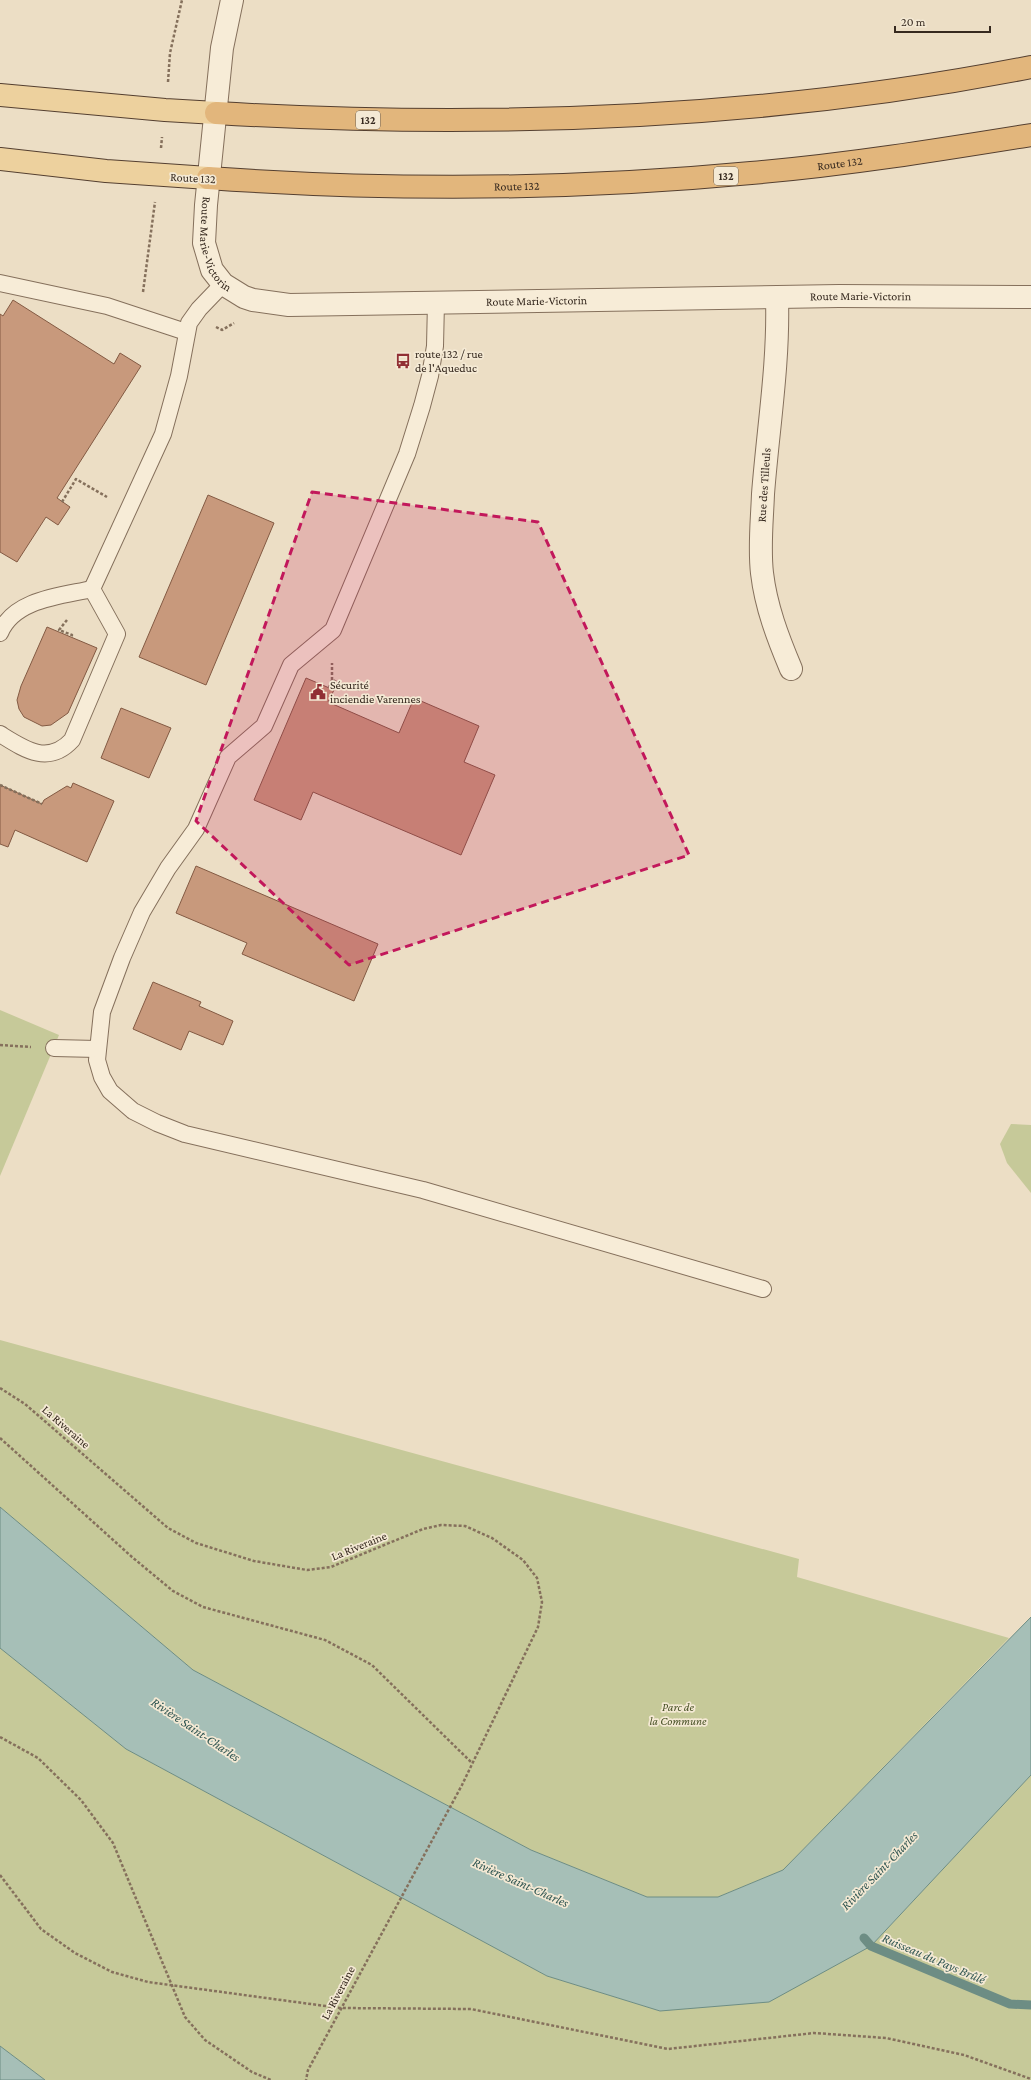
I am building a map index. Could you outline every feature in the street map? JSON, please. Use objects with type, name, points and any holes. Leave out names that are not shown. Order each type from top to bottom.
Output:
[{"type":"highway","name":"132","points":[[216,113],[368,120],[580,118],[634,115],[739,108],[810,100],[958,79],[1031,66]]},
{"type":"highway","name":"Route 132","points":[[208,178],[283,184],[419,188],[509,187],[616,183],[704,178],[794,169],[919,153],[1031,135]]},
{"type":"main road","name":"132","points":[[0,95],[165,110],[216,113]]},
{"type":"main road","name":"Route 132","points":[[0,159],[106,171],[208,178]]},
{"type":"street","name":"Route Marie-Victorin","points":[[232,0],[222,48],[208,178],[204,243],[212,270],[223,284],[244,297],[283,305],[777,298],[1031,297]]},
{"type":"street","name":"Rue des Tilleuls","points":[[777,298],[777,340],[766,458],[761,559],[769,607],[775,628],[791,669]]},
{"type":"lane","points":[[0,283],[107,306],[186,332]]},
{"type":"lane","points":[[92,589],[163,434],[179,376],[186,332],[193,316],[223,284]]},
{"type":"lane","points":[[436,302],[435,346],[430,376],[407,454],[333,630],[291,665],[264,726],[228,757],[196,830],[168,868],[142,912],[122,958],[102,1012],[96,1050],[102,1077],[110,1091],[133,1111],[157,1123],[185,1134],[423,1190],[763,1289]]},
{"type":"lane","points":[[0,633],[9,619],[29,605],[48,598],[92,589]]},
{"type":"lane","points":[[0,734],[29,750],[44,754],[60,750],[72,740],[117,634],[92,589]]},
{"type":"lane","points":[[54,1048],[96,1050]]},
{"type":"path","points":[[170,64],[170,53],[182,0]]},
{"type":"path","points":[[143,294],[152,228]]},
{"type":"path","points":[[62,502],[76,479],[99,494]]},
{"type":"path","points":[[61,627],[60,630],[72,635],[71,638]]},
{"type":"path","points":[[329,688],[332,680],[359,690]]},
{"type":"path","points":[[0,785],[42,804]]},
{"type":"path","points":[[0,1044],[54,1048]]},
{"type":"path","name":"La Riveraine","points":[[0,1388],[25,1404],[168,1528],[196,1543],[254,1561],[307,1570],[331,1567],[423,1529],[441,1525],[465,1526],[492,1538],[523,1560],[537,1578],[542,1602],[538,1627],[462,1785],[340,2008],[308,2070],[306,2080]]},
{"type":"path","points":[[0,1438],[132,1557],[173,1591],[203,1607],[325,1640],[372,1666],[472,1763]]},
{"type":"path","points":[[0,1737],[38,1758],[81,1800],[113,1843],[185,2017],[206,2040],[252,2072],[271,2080]]},
{"type":"path","points":[[0,1875],[41,1929],[76,1953],[112,1972],[148,1982],[340,2008],[471,2009],[668,2049],[814,2033],[886,2038],[964,2055],[1031,2079]]},
{"type":"highlighted area","points":[[312,492],[538,522],[689,855],[349,965],[196,821]]},
{"type":"green space","points":[[0,1010],[59,1035],[0,1176]]},
{"type":"green space","points":[[1011,1124],[1031,1125],[1031,1193],[1007,1163],[1000,1144]]},
{"type":"green space","name":"Parc de la Commune","points":[[0,1340],[799,1559],[797,1577],[1009,1638],[783,1870],[718,1897],[647,1897],[531,1850],[193,1670],[0,1507]]},
{"type":"green space","points":[[0,1648],[126,1749],[547,1976],[660,2011],[871,1946],[1031,1775],[1031,2080],[45,2080],[0,2046]]},
{"type":"water","name":"Rivière Saint-Charles","points":[[0,1507],[193,1670],[531,1850],[647,1897],[718,1897],[783,1870],[1031,1617],[1031,1775],[871,1946],[769,2002],[660,2011],[547,1976],[126,1749],[0,1648]]},
{"type":"water","points":[[0,2046],[45,2080],[0,2080]]},
{"type":"building","points":[[13,300],[114,364],[120,353],[141,366],[57,498],[70,507],[58,525],[46,517],[17,562],[0,552],[0,314],[3,316]]},
{"type":"building","points":[[208,495],[274,523],[206,685],[139,657]]},
{"type":"building","points":[[47,627],[97,648],[68,713],[51,725],[42,726],[24,717],[19,709],[17,700],[21,686]]},
{"type":"building","points":[[306,678],[334,690],[328,702],[399,733],[414,698],[479,726],[464,762],[495,775],[461,855],[313,792],[301,820],[254,800]]},
{"type":"building","points":[[121,708],[171,728],[149,778],[101,758]]},
{"type":"building","points":[[73,783],[114,801],[87,862],[15,830],[8,847],[0,844],[0,785],[42,804],[44,800],[67,786],[71,788]]},
{"type":"building","points":[[196,866],[378,944],[354,1001],[242,954],[247,943],[176,913]]},
{"type":"building","points":[[153,982],[201,1002],[199,1006],[233,1021],[223,1045],[189,1031],[181,1050],[133,1029]]},
{"type":"waterway","name":"Ruisseau du Pays Brûlé","points":[[864,1938],[871,1946],[1010,2004],[1031,2005]]},
{"type":"place","name":"route 132 / rue de l'Aqueduc","points":[[403,361]]},
{"type":"place","name":"Sécurité inciendie Varennes","points":[[318,692]]}]
